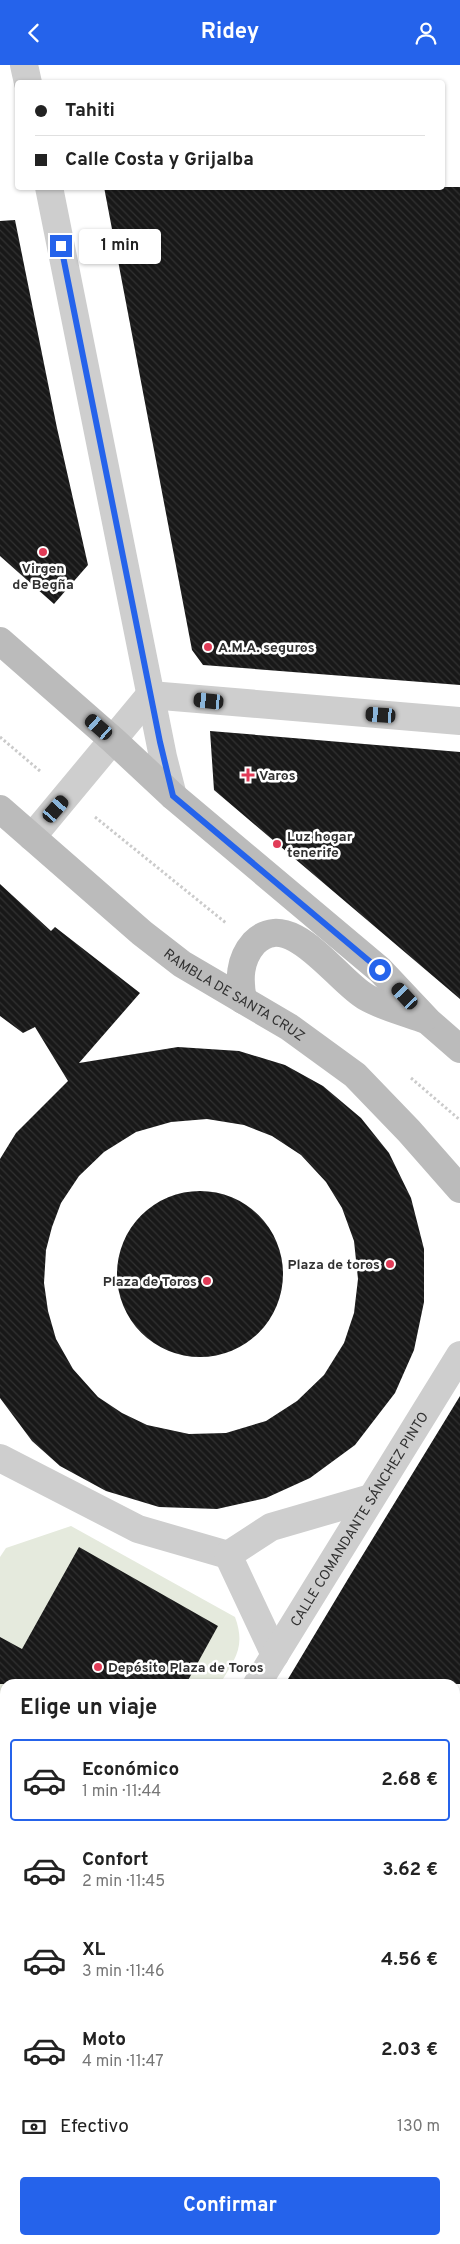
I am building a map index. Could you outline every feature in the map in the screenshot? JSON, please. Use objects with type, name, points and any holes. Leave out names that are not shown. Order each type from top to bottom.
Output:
[{"type":"main road","points":[[0,641],[113,740],[173,796],[380,970],[429,1021],[460,1049]]},
{"type":"main road","name":"RAMBLA DE SANTA CRUZ","points":[[0,809],[142,933],[182,964],[289,1027],[355,1075],[409,1131],[460,1189]]},
{"type":"main road","points":[[243,1000],[240,983],[241,966],[253,945],[261,937],[272,932],[286,934],[302,942],[365,997],[429,1021]]},
{"type":"street","points":[[24,65],[27,80]]},
{"type":"street","points":[[50,190],[150,695],[173,796]]},
{"type":"street","points":[[150,695],[460,721]]},
{"type":"street","points":[[32,837],[150,695]]},
{"type":"street","name":"CALLE COMANDANTE SÁNCHEZ PINTO","points":[[260,1679],[460,1355]]},
{"type":"street","points":[[0,1458],[138,1529],[228,1555],[275,1655]]},
{"type":"street","points":[[228,1555],[271,1527],[371,1498]]},
{"type":"shaded area","name":"Depósito Plaza de Toros","points":[[71,1526],[235,1617],[238,1627],[239,1645],[234,1660],[223,1679],[0,1679],[0,1557],[6,1548]]},
{"type":"building","points":[[445,187],[460,187],[460,685],[203,665],[192,650],[105,190],[445,190]]},
{"type":"building","points":[[15,220],[57,428],[88,565],[54,604],[0,556],[0,221]]},
{"type":"building","points":[[210,731],[460,752],[460,999],[214,790]]},
{"type":"building","name":"Plaza de toros","points":[[0,884],[51,931],[55,927],[140,993],[79,1063],[178,1047],[239,1051],[285,1065],[323,1086],[361,1118],[389,1153],[411,1198],[424,1249],[424,1302],[414,1350],[395,1393],[355,1445],[310,1478],[266,1498],[217,1509],[159,1507],[106,1491],[60,1466],[32,1441],[0,1398],[0,1159],[16,1133],[68,1081],[35,1027],[23,1033],[0,1016]],"holes":[[[207,1119],[244,1125],[272,1136],[301,1155],[326,1182],[342,1208],[354,1241],[358,1279],[354,1313],[344,1343],[324,1375],[297,1401],[266,1421],[226,1433],[189,1434],[147,1425],[122,1413],[98,1397],[73,1369],[56,1339],[48,1311],[44,1283],[46,1250],[52,1227],[61,1203],[79,1176],[104,1152],[136,1132],[171,1122]]]},
{"type":"building","points":[[200,1191],[232,1198],[246,1205],[259,1215],[269,1228],[276,1242],[283,1274],[276,1306],[269,1320],[259,1333],[246,1343],[232,1350],[200,1357],[168,1350],[154,1343],[141,1333],[131,1320],[124,1306],[117,1274],[124,1242],[131,1228],[141,1215],[154,1205],[168,1198]]},
{"type":"building","points":[[460,1396],[460,1679],[288,1679]]},
{"type":"building","name":"Depósito Plaza de Toros","points":[[79,1547],[218,1626],[189,1679],[0,1679],[0,1637],[22,1649]]},
{"type":"place","name":"Virgen de Begña","points":[[43,552]]},
{"type":"place","name":"A.M.A. seguros","points":[[208,647]]},
{"type":"place","name":"Varos","points":[[248,775]]},
{"type":"place","name":"Luz hogar tenerife","points":[[277,844]]},
{"type":"place","name":"Plaza de toros","points":[[390,1264]]},
{"type":"place","name":"Plaza de Toros","points":[[207,1281]]},
{"type":"place","name":"Depósito Plaza de Toros","points":[[98,1667]]},
{"type":"route","points":[[61,246],[163,757],[173,796],[380,970]]}]
